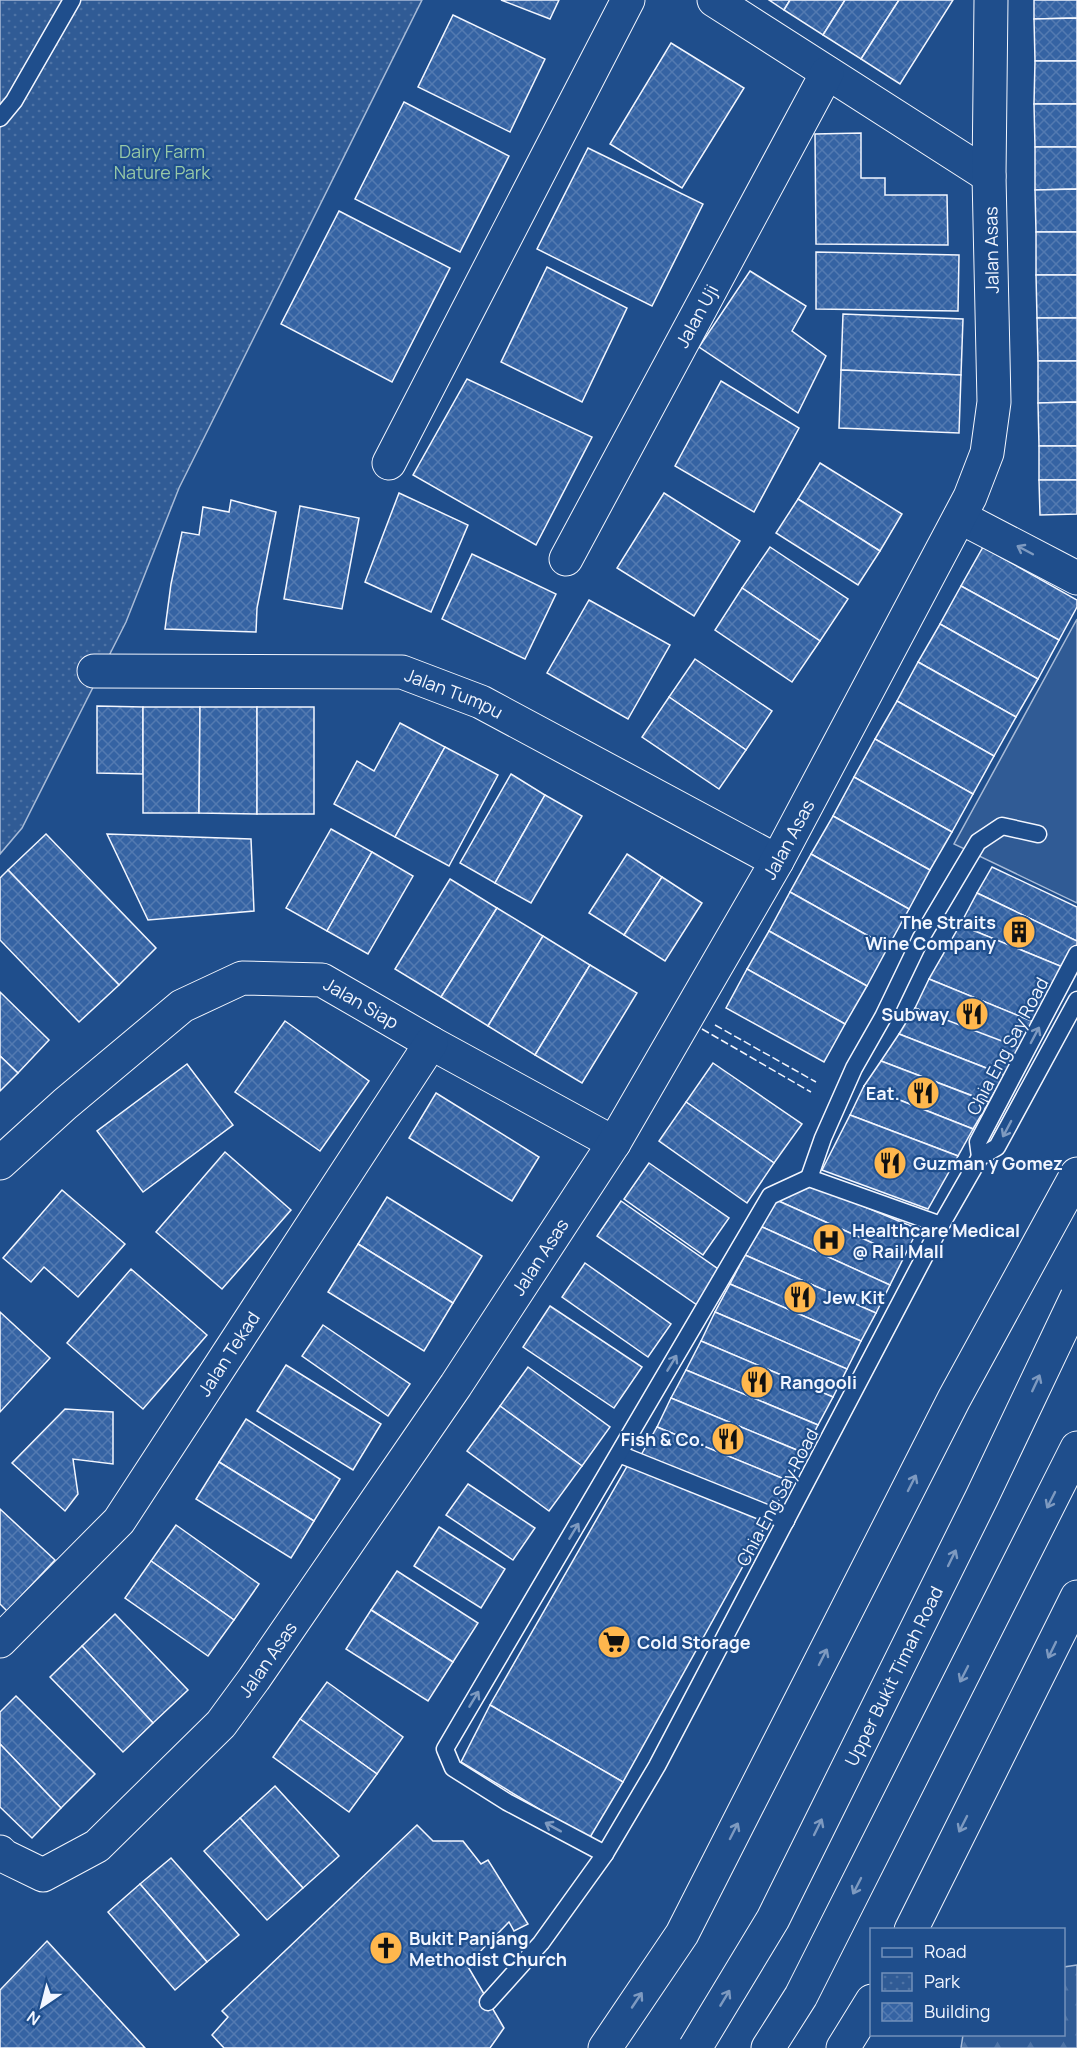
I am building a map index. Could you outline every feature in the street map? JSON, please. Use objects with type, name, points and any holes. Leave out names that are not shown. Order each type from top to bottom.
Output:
[{"type":"main road","points":[[389,463],[628,0]]},
{"type":"main road","points":[[714,0],[989,176]]},
{"type":"main road","name":"Jalan Asas","points":[[0,1852],[43,1875],[97,1846],[221,1724],[456,1385],[614,1143],[777,861],[965,507],[987,453],[994,402],[989,176],[991,0]]},
{"type":"main road","name":"Jalan Uji","points":[[566,559],[827,74]]},
{"type":"main road","points":[[965,507],[1077,552]]},
{"type":"main road","points":[[965,507],[1077,578]]},
{"type":"main road","name":"Jalan Tumpu","points":[[94,671],[402,672],[481,702],[777,861]]},
{"type":"main road","name":"Jalan Siap","points":[[0,1163],[65,1104],[182,1006],[242,978],[322,980],[431,1043],[614,1143]]},
{"type":"main road","name":"Jalan Tekad","points":[[0,1641],[119,1521],[431,1043]]},
{"type":"main road","points":[[604,2048],[682,1934],[954,1399],[1077,1174]]},
{"type":"main road","name":"Upper Bukit Timah Road","points":[[695,2048],[773,1919],[982,1497],[1077,1297]]},
{"type":"main road","points":[[768,2048],[801,1996],[1077,1448]]},
{"type":"main road","points":[[912,1928],[1077,1597]]},
{"type":"main road","points":[[843,2048],[870,2004]]},
{"type":"lane","points":[[0,118],[14,101],[72,0]]},
{"type":"lane","points":[[809,1178],[823,1138],[854,1068],[883,1017],[921,938],[978,842],[1002,826],[1038,834]]},
{"type":"lane","name":"Chia Eng Say Road","points":[[980,1157],[978,1142],[1077,954]]},
{"type":"lane","name":"Chia Eng Say Road","points":[[488,2001],[540,1943],[605,1854],[657,1766],[941,1225],[980,1157],[997,1147],[1077,1000]]},
{"type":"lane","points":[[605,1854],[507,1802],[453,1768],[445,1749],[770,1196],[809,1178],[941,1225]]},
{"type":"lane","points":[[619,1454],[786,1521]]},
{"type":"green space","name":"Dairy Farm Nature Park","points":[[0,0],[422,0],[179,488],[126,622],[22,828],[0,854]]},
{"type":"green space","points":[[1077,1965],[1077,2048],[961,2048],[963,2036],[1065,2036],[1065,1967]]},
{"type":"shaded area","points":[[1077,619],[1077,903],[954,844]]},
{"type":"building","points":[[501,0],[559,0],[550,19]]},
{"type":"building","points":[[769,0],[790,0],[784,10]]},
{"type":"building","points":[[790,0],[845,0],[823,35],[784,10]]},
{"type":"building","points":[[845,0],[899,0],[861,59],[823,35]]},
{"type":"building","points":[[899,0],[953,0],[900,84],[861,59]]},
{"type":"building","points":[[1034,0],[1077,0],[1077,18],[1034,19]]},
{"type":"building","points":[[453,15],[545,59],[510,132],[418,87]]},
{"type":"building","points":[[1077,18],[1077,61],[1035,61],[1034,19]]},
{"type":"building","points":[[671,43],[744,88],[682,188],[610,144]]},
{"type":"building","points":[[1035,61],[1077,61],[1077,104],[1034,104]]},
{"type":"building","points":[[404,102],[509,156],[460,252],[355,199]]},
{"type":"building","points":[[1034,104],[1077,104],[1077,147],[1035,147]]},
{"type":"building","points":[[861,133],[861,178],[885,178],[885,195],[947,195],[948,245],[816,244],[815,134]]},
{"type":"building","points":[[1035,147],[1077,147],[1077,189],[1035,190]]},
{"type":"building","points":[[588,148],[703,204],[652,306],[537,249]]},
{"type":"building","points":[[1077,189],[1077,232],[1036,232],[1035,190]]},
{"type":"building","points":[[339,211],[450,268],[392,382],[281,324]]},
{"type":"building","points":[[1036,232],[1077,232],[1077,275],[1036,275]]},
{"type":"building","points":[[816,252],[959,255],[958,311],[816,309]]},
{"type":"building","points":[[547,267],[627,308],[582,402],[501,362]]},
{"type":"building","points":[[750,271],[806,306],[792,331],[826,356],[798,413],[699,347]]},
{"type":"building","points":[[1036,275],[1077,275],[1077,318],[1037,318]]},
{"type":"building","points":[[843,314],[963,319],[961,375],[841,370]]},
{"type":"building","points":[[1037,318],[1077,318],[1077,361],[1038,361]]},
{"type":"building","points":[[1038,361],[1077,361],[1077,402],[1038,403]]},
{"type":"building","points":[[841,370],[961,375],[959,433],[839,428]]},
{"type":"building","points":[[467,379],[592,437],[536,545],[413,475]]},
{"type":"building","points":[[721,381],[799,428],[754,512],[675,466]]},
{"type":"building","points":[[1077,402],[1077,446],[1039,446],[1038,403]]},
{"type":"building","points":[[1039,446],[1077,446],[1077,480],[1039,480]]},
{"type":"building","points":[[820,463],[902,514],[880,551],[798,499]]},
{"type":"building","points":[[1039,480],[1077,480],[1077,514],[1040,515]]},
{"type":"building","points":[[399,493],[468,525],[431,612],[365,582]]},
{"type":"building","points":[[664,493],[740,541],[694,616],[617,568]]},
{"type":"building","points":[[798,499],[880,551],[858,585],[776,533]]},
{"type":"building","points":[[231,500],[276,512],[257,608],[256,632],[165,629],[171,584],[182,532],[199,535],[203,507],[229,512]]},
{"type":"building","points":[[300,506],[359,518],[342,609],[284,599]]},
{"type":"building","points":[[770,547],[848,599],[820,641],[742,588]]},
{"type":"building","points":[[983,547],[1077,600],[1077,607],[1059,640],[961,586]]},
{"type":"building","points":[[472,554],[556,594],[525,659],[442,619]]},
{"type":"building","points":[[961,586],[1059,640],[1038,679],[940,624]]},
{"type":"building","points":[[742,588],[820,641],[792,682],[715,630]]},
{"type":"building","points":[[589,600],[670,645],[628,719],[547,673]]},
{"type":"building","points":[[940,624],[1038,679],[1016,717],[918,662]]},
{"type":"building","points":[[695,659],[772,711],[746,750],[669,697]]},
{"type":"building","points":[[918,662],[1016,717],[994,756],[897,701]]},
{"type":"building","points":[[669,697],[746,750],[719,789],[642,737]]},
{"type":"building","points":[[897,701],[994,756],[973,794],[875,739]]},
{"type":"building","points":[[97,706],[143,707],[143,774],[97,773]]},
{"type":"building","points":[[143,707],[200,707],[199,813],[143,813]]},
{"type":"building","points":[[200,707],[257,707],[257,814],[199,813]]},
{"type":"building","points":[[257,707],[314,707],[314,814],[257,814]]},
{"type":"building","points":[[400,723],[445,747],[395,837],[334,804],[357,761],[374,771]]},
{"type":"building","points":[[875,739],[973,794],[952,832],[854,777]]},
{"type":"building","points":[[445,747],[498,775],[449,866],[395,837]]},
{"type":"building","points":[[511,774],[545,795],[495,883],[460,863]]},
{"type":"building","points":[[854,777],[952,832],[930,870],[833,816]]},
{"type":"building","points":[[545,795],[582,816],[531,903],[495,883]]},
{"type":"building","points":[[833,816],[930,870],[909,909],[811,854]]},
{"type":"building","points":[[331,829],[372,852],[327,931],[286,908]]},
{"type":"building","points":[[46,834],[156,948],[119,985],[8,870]]},
{"type":"building","points":[[107,834],[251,839],[254,911],[148,920]]},
{"type":"building","points":[[372,852],[413,876],[368,954],[327,931]]},
{"type":"building","points":[[627,854],[662,877],[624,935],[589,913]]},
{"type":"building","points":[[811,854],[909,909],[888,947],[790,892]]},
{"type":"building","points":[[992,867],[1077,907],[1077,941],[977,893]]},
{"type":"building","points":[[8,870],[119,985],[79,1022],[0,940],[0,878]]},
{"type":"building","points":[[662,877],[702,903],[665,961],[624,935]]},
{"type":"building","points":[[450,879],[497,908],[441,997],[395,969]]},
{"type":"building","points":[[790,892],[888,947],[867,986],[769,931]]},
{"type":"building","name":"The Straits Wine Company","points":[[977,893],[1077,941],[1077,946],[1065,968],[960,925]]},
{"type":"building","points":[[497,908],[543,936],[488,1026],[441,997]]},
{"type":"building","points":[[960,925],[1065,968],[1034,1022],[929,979]]},
{"type":"building","points":[[769,931],[867,986],[845,1024],[747,969]]},
{"type":"building","points":[[543,936],[590,965],[535,1055],[488,1026]]},
{"type":"building","points":[[590,965],[637,993],[582,1083],[535,1055]]},
{"type":"building","points":[[747,969],[845,1024],[824,1062],[726,1008]]},
{"type":"building","name":"Subway","points":[[929,979],[1034,1022],[1019,1049],[915,1008]]},
{"type":"building","points":[[0,992],[49,1040],[18,1073],[0,1056]]},
{"type":"building","points":[[915,1008],[1019,1049],[1004,1075],[899,1034]]},
{"type":"building","points":[[285,1021],[369,1081],[320,1151],[235,1092]]},
{"type":"building","points":[[899,1034],[1004,1075],[989,1102],[881,1061]]},
{"type":"building","points":[[0,1056],[18,1073],[0,1091]]},
{"type":"building","name":"Eat.","points":[[881,1061],[989,1102],[973,1129],[864,1086]]},
{"type":"building","points":[[713,1063],[802,1124],[774,1163],[686,1102]]},
{"type":"building","points":[[187,1064],[233,1125],[143,1192],[97,1131]]},
{"type":"building","points":[[864,1086],[973,1129],[958,1156],[850,1115]]},
{"type":"building","points":[[436,1093],[539,1157],[512,1201],[409,1138]]},
{"type":"building","points":[[686,1102],[774,1163],[747,1203],[659,1141]]},
{"type":"building","name":"Guzman y Gomez","points":[[850,1115],[958,1156],[928,1209],[822,1170]]},
{"type":"building","points":[[225,1152],[291,1210],[222,1289],[156,1232]]},
{"type":"building","points":[[649,1163],[729,1218],[703,1255],[624,1199]]},
{"type":"building","points":[[808,1183],[918,1229],[904,1257],[774,1199]]},
{"type":"building","points":[[62,1190],[125,1244],[78,1297],[44,1267],[31,1282],[3,1258]]},
{"type":"building","points":[[387,1197],[482,1256],[453,1303],[358,1244]]},
{"type":"building","name":"Healthcare Medical @ Rail Mall","points":[[774,1199],[904,1257],[890,1285],[760,1226]]},
{"type":"building","points":[[621,1201],[724,1273],[700,1307],[597,1236]]},
{"type":"building","points":[[760,1226],[890,1285],[876,1313],[745,1255]]},
{"type":"building","points":[[358,1244],[453,1303],[424,1351],[328,1292]]},
{"type":"building","name":"Jew Kit","points":[[745,1255],[876,1313],[861,1341],[730,1284]]},
{"type":"building","points":[[585,1263],[671,1324],[648,1357],[562,1297]]},
{"type":"building","points":[[131,1269],[207,1335],[143,1409],[67,1343]]},
{"type":"building","points":[[730,1284],[861,1341],[847,1369],[715,1312]]},
{"type":"building","points":[[550,1306],[642,1367],[614,1408],[523,1347]]},
{"type":"building","points":[[0,1312],[50,1358],[0,1412]]},
{"type":"building","points":[[715,1312],[847,1369],[833,1397],[701,1341]]},
{"type":"building","points":[[323,1325],[410,1384],[388,1416],[302,1356]]},
{"type":"building","name":"Rangooli","points":[[701,1341],[833,1397],[818,1425],[686,1370]]},
{"type":"building","points":[[286,1365],[381,1424],[353,1470],[257,1411]]},
{"type":"building","points":[[528,1367],[610,1427],[582,1466],[500,1406]]},
{"type":"building","points":[[686,1370],[818,1425],[804,1453],[671,1398]]},
{"type":"building","name":"Fish & Co.","points":[[671,1398],[804,1453],[789,1481],[657,1427]]},
{"type":"building","points":[[500,1406],[582,1466],[549,1511],[467,1451]]},
{"type":"building","points":[[65,1409],[113,1412],[113,1464],[73,1459],[78,1494],[65,1511],[12,1463]]},
{"type":"building","points":[[246,1419],[340,1479],[314,1521],[219,1462]]},
{"type":"building","points":[[657,1427],[789,1481],[775,1508],[641,1455]]},
{"type":"building","points":[[219,1462],[314,1521],[291,1558],[196,1499]]},
{"type":"building","name":"Cold Storage","points":[[629,1463],[768,1521],[623,1782],[490,1705]]},
{"type":"building","points":[[468,1484],[535,1528],[513,1560],[446,1515]]},
{"type":"building","points":[[0,1509],[55,1560],[7,1611],[0,1604]]},
{"type":"building","points":[[176,1525],[259,1584],[234,1620],[151,1561]]},
{"type":"building","points":[[439,1527],[505,1569],[481,1608],[414,1566]]},
{"type":"building","points":[[151,1561],[234,1620],[208,1656],[125,1598]]},
{"type":"building","points":[[397,1571],[478,1623],[453,1662],[371,1610]]},
{"type":"building","points":[[371,1610],[453,1662],[428,1701],[346,1649]]},
{"type":"building","points":[[115,1614],[188,1690],[153,1723],[82,1646]]},
{"type":"building","points":[[82,1646],[153,1723],[123,1752],[50,1677]]},
{"type":"building","points":[[327,1682],[403,1737],[377,1774],[300,1719]]},
{"type":"building","points":[[16,1696],[95,1774],[61,1808],[0,1744],[0,1712]]},
{"type":"building","points":[[490,1705],[623,1782],[589,1839],[461,1762]]},
{"type":"building","points":[[300,1719],[377,1774],[349,1812],[273,1757]]},
{"type":"building","points":[[0,1744],[61,1808],[32,1838],[0,1807]]},
{"type":"building","points":[[275,1786],[339,1856],[303,1888],[240,1818]]},
{"type":"building","points":[[240,1818],[303,1888],[267,1920],[204,1851]]},
{"type":"building","name":"Bukit Panjang Methodist Church","points":[[417,1825],[433,1841],[463,1841],[481,1864],[488,1860],[528,1924],[514,1931],[509,1922],[467,1965],[504,2028],[490,2048],[224,2048],[212,2035],[228,2017],[222,2011]]},
{"type":"building","points":[[171,1858],[239,1935],[207,1962],[140,1884]]},
{"type":"building","points":[[140,1884],[207,1962],[175,1990],[108,1912]]},
{"type":"building","points":[[47,1941],[145,2048],[0,2048],[0,1990]]},
{"type":"fence","points":[[715,1025],[816,1082]]},
{"type":"fence","points":[[702,1029],[811,1092]]},
{"type":"place","name":"The Straits Wine Company","points":[[1019,932]]},
{"type":"place","name":"Subway","points":[[972,1014]]},
{"type":"place","name":"Eat.","points":[[923,1093]]},
{"type":"place","name":"Guzman y Gomez","points":[[890,1163]]},
{"type":"place","name":"Healthcare Medical @ Rail Mall","points":[[829,1240]]},
{"type":"place","name":"Jew Kit","points":[[800,1297]]},
{"type":"place","name":"Rangooli","points":[[757,1382]]},
{"type":"place","name":"Fish & Co.","points":[[728,1439]]},
{"type":"place","name":"Cold Storage","points":[[614,1642]]},
{"type":"place","name":"Bukit Panjang Methodist Church","points":[[386,1948]]}]
